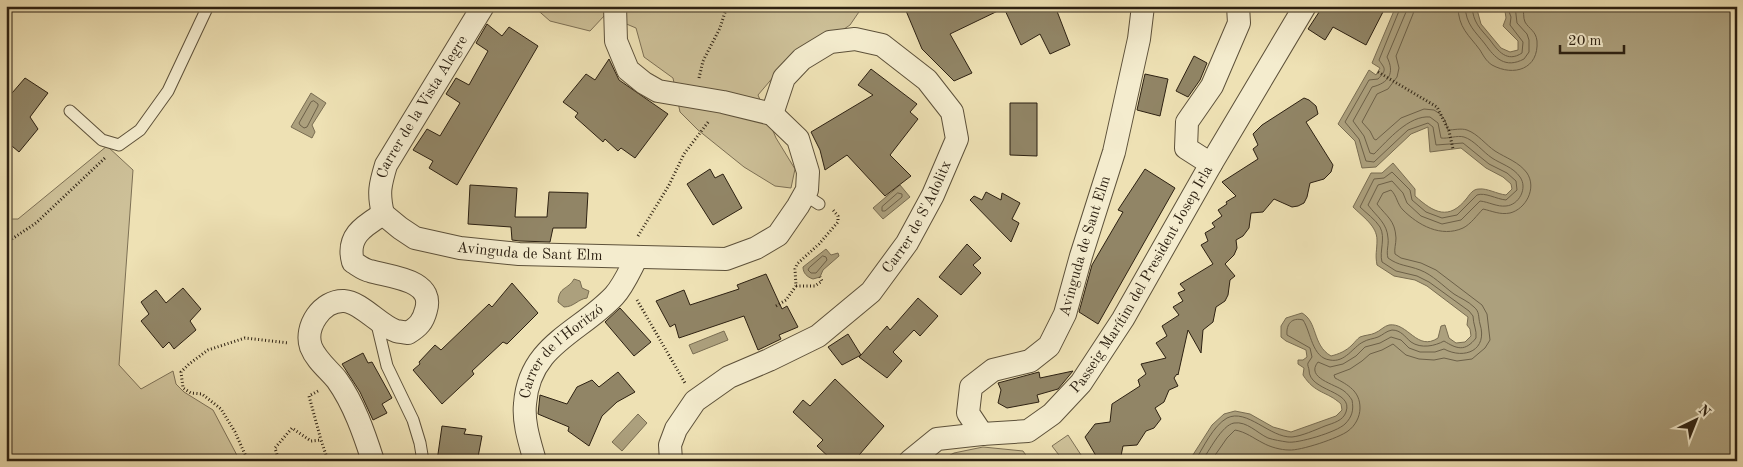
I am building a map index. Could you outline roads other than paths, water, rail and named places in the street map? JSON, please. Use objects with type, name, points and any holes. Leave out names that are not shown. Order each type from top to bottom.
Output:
[{"type":"street","name":"Carrer de la Vista Alegre","points":[[383,214],[379,197],[386,165],[483,6]]},
{"type":"street","points":[[615,6],[616,41],[628,70],[644,83],[658,91],[713,100],[772,114]]},
{"type":"street","name":"Avinguda de Sant Elm","points":[[982,434],[968,413],[971,387],[993,370],[1030,361],[1049,346],[1065,314],[1114,152],[1139,39],[1143,6]]},
{"type":"street","points":[[1211,164],[1186,148],[1187,122],[1212,86],[1239,23],[1238,6]]},
{"type":"street","name":"Passeig Marítim del President Josep Irla","points":[[910,461],[937,439],[1028,431],[1052,414],[1082,383],[1123,319],[1211,164],[1305,6]]},
{"type":"street","name":"Carrer de S'Adolitx","points":[[671,461],[670,445],[676,430],[695,401],[729,377],[818,336],[871,292],[907,243],[933,195],[957,139],[952,112],[927,80],[882,45],[855,39],[830,42],[802,59],[784,78],[772,114]]},
{"type":"street","name":"Avinguda de Sant Elm","points":[[383,214],[415,238],[460,248],[519,254],[726,259],[756,248],[778,235],[798,206],[812,199],[807,190],[808,172],[798,139],[772,114]]},
{"type":"street","points":[[373,461],[355,411],[337,381],[311,347],[309,331],[316,316],[336,301],[347,301],[396,331],[408,333],[422,323],[427,307],[425,294],[417,285],[400,278],[368,271],[353,262],[351,253],[354,239],[363,228],[383,214]]},
{"type":"street","name":"Carrer de l'Horitzó","points":[[535,461],[526,426],[524,406],[528,384],[536,366],[549,348],[598,311],[615,294],[637,257]]},
{"type":"lane","points":[[70,111],[102,140],[119,145],[140,130],[168,91],[208,6]]},
{"type":"lane","points":[[376,318],[387,366],[413,420],[423,461]]},
{"type":"water","points":[[1396,6],[1476,6],[1481,24],[1501,48],[1510,52],[1518,50],[1518,41],[1503,26],[1506,18],[1505,11],[1499,6],[1737,6],[1737,461],[1189,461],[1212,425],[1224,414],[1235,411],[1250,414],[1273,427],[1291,432],[1336,416],[1342,410],[1341,404],[1312,386],[1303,375],[1304,368],[1298,364],[1298,360],[1303,360],[1307,357],[1306,350],[1281,337],[1281,326],[1286,318],[1302,313],[1307,317],[1321,346],[1331,356],[1347,349],[1360,337],[1373,334],[1389,325],[1396,325],[1424,341],[1438,338],[1441,326],[1445,325],[1449,338],[1456,343],[1465,342],[1471,336],[1467,325],[1468,317],[1427,286],[1415,280],[1394,276],[1377,265],[1375,230],[1353,207],[1371,173],[1382,173],[1393,163],[1415,189],[1415,196],[1429,207],[1441,212],[1454,210],[1477,189],[1485,189],[1506,195],[1512,189],[1511,184],[1503,177],[1486,168],[1461,148],[1430,152],[1428,127],[1411,134],[1376,167],[1362,168],[1355,141],[1338,124],[1369,70],[1376,75],[1380,68],[1372,63]]},
{"type":"water","points":[[311,93],[326,103],[312,125],[315,132],[312,138],[291,127]]},
{"type":"water","points":[[900,185],[910,197],[883,219],[873,208]]},
{"type":"water","points":[[826,249],[831,255],[838,253],[839,256],[823,270],[820,277],[813,279],[809,277],[803,267]]},
{"type":"water","points":[[574,279],[580,281],[582,288],[589,291],[587,298],[571,306],[564,307],[558,302],[560,293]]},
{"type":"water","points":[[724,331],[728,340],[693,354],[689,345]]},
{"type":"water","points":[[638,414],[647,423],[622,451],[612,442]]}]
